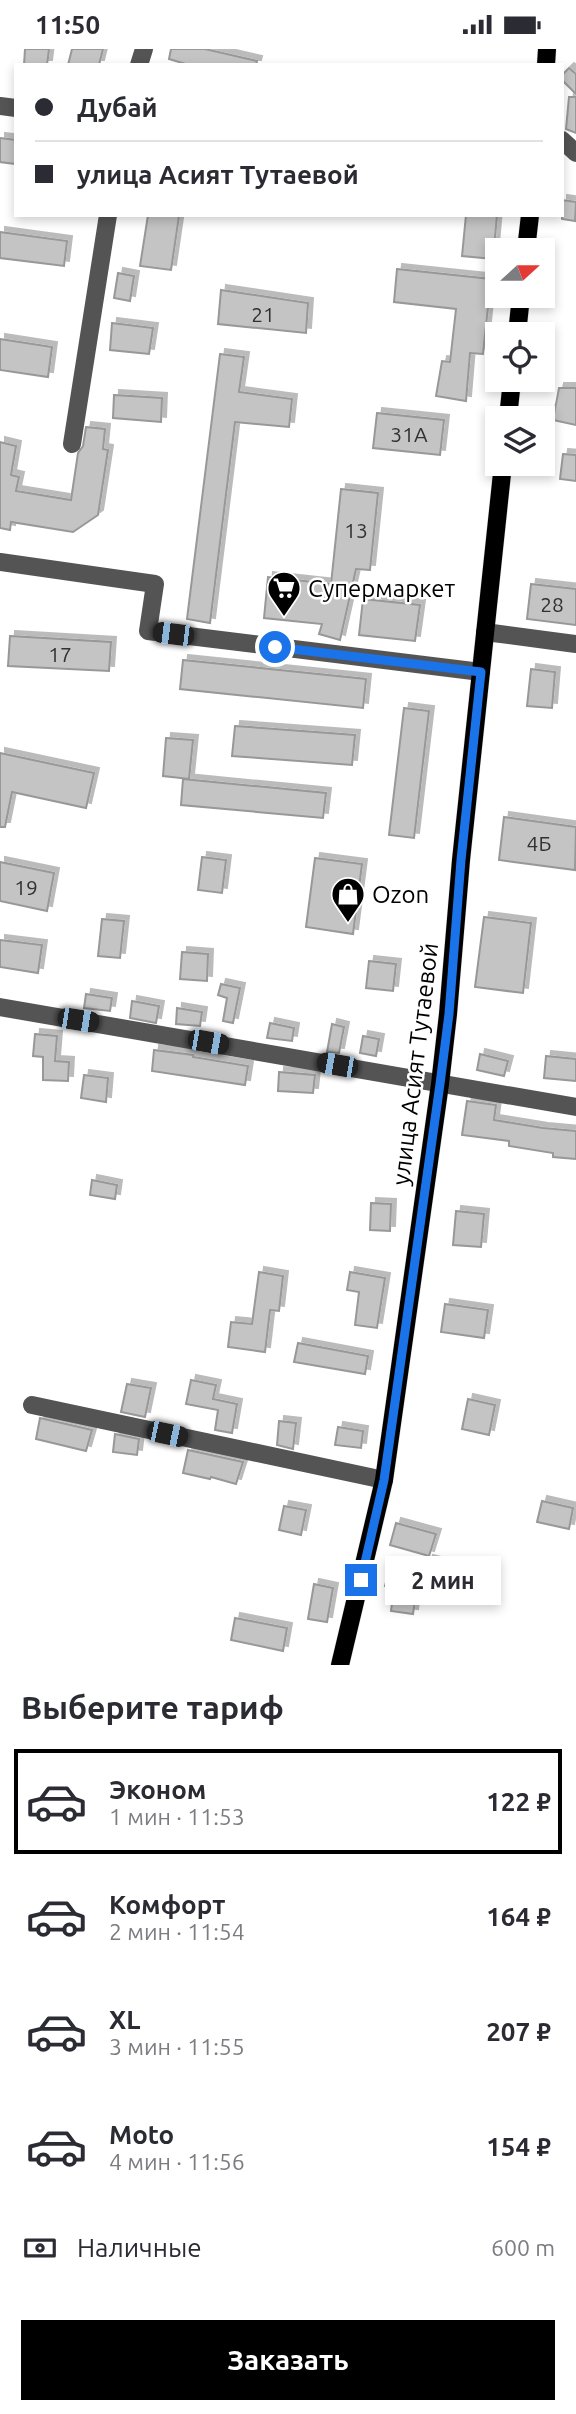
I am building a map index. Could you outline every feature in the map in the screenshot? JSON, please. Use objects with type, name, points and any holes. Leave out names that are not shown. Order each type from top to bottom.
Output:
[{"type":"main road","points":[[527,238],[530,217]]},
{"type":"main road","name":"улица Асият Тутаевой","points":[[340,1665],[384,1480],[440,1084],[502,476]]},
{"type":"street","points":[[72,444],[108,217]]},
{"type":"street","points":[[0,562],[155,583],[148,631],[481,672]]},
{"type":"street","points":[[485,632],[576,644]]},
{"type":"street","points":[[0,1007],[576,1107]]},
{"type":"street","points":[[32,1405],[384,1480]]},
{"type":"building","points":[[25,49],[49,49],[47,63],[24,63]]},
{"type":"building","points":[[72,49],[103,49],[100,63],[68,63]]},
{"type":"building","points":[[171,49],[205,49],[257,61],[182,63],[169,59]]},
{"type":"building","points":[[569,68],[576,74],[576,94],[564,82],[564,73]]},
{"type":"building","points":[[569,97],[576,97],[576,133],[566,129]]},
{"type":"building","points":[[0,138],[14,140],[14,164],[0,162]]},
{"type":"building","points":[[564,200],[576,202],[575,221],[562,219]]},
{"type":"building","points":[[148,217],[179,217],[171,270],[140,266]]},
{"type":"building","points":[[466,217],[497,217],[495,238],[485,238],[485,258],[462,256]]},
{"type":"building","points":[[0,232],[67,241],[64,266],[0,258]]},
{"type":"building","points":[[397,269],[485,278],[485,308],[488,308],[483,354],[470,353],[466,401],[436,396],[442,361],[450,362],[456,309],[394,302]]},
{"type":"building","points":[[118,273],[134,276],[130,301],[114,298]]},
{"type":"building","points":[[221,290],[308,303],[306,333],[218,324]]},
{"type":"building","points":[[112,323],[153,328],[149,354],[110,350]]},
{"type":"building","points":[[0,339],[52,347],[48,377],[0,370]]},
{"type":"building","points":[[220,354],[244,357],[239,392],[292,399],[289,427],[235,422],[210,623],[187,619]]},
{"type":"building","points":[[559,388],[576,388],[576,425],[555,420]]},
{"type":"building","points":[[114,395],[162,398],[161,422],[113,418]]},
{"type":"building","points":[[377,413],[444,420],[440,455],[373,448]]},
{"type":"building","points":[[86,427],[105,429],[103,449],[108,450],[98,515],[73,532],[11,522],[10,530],[0,528],[0,442],[16,446],[11,475],[19,477],[16,491],[71,500],[78,453],[83,446]]},
{"type":"building","points":[[563,454],[576,455],[576,481],[560,479]]},
{"type":"building","points":[[341,489],[378,493],[370,570],[356,569],[340,640],[319,634],[322,624],[264,618],[268,577],[331,584]]},
{"type":"building","points":[[531,584],[576,589],[576,625],[527,619]]},
{"type":"building","points":[[363,599],[420,605],[415,641],[359,635]]},
{"type":"building","points":[[10,636],[111,642],[109,671],[8,666]]},
{"type":"building","points":[[183,660],[366,679],[363,708],[180,689]]},
{"type":"building","points":[[531,669],[555,672],[552,708],[527,706]]},
{"type":"building","points":[[404,708],[429,711],[414,838],[389,835]]},
{"type":"building","points":[[235,726],[355,735],[352,765],[232,756]]},
{"type":"building","points":[[166,738],[193,740],[189,779],[163,776]]},
{"type":"building","points":[[0,753],[94,773],[86,808],[12,792],[5,827],[0,827]]},
{"type":"building","points":[[183,779],[326,793],[323,818],[181,805]]},
{"type":"building","points":[[504,817],[576,827],[575,870],[499,860]]},
{"type":"building","points":[[202,857],[226,860],[222,893],[198,890]]},
{"type":"building","points":[[315,858],[362,864],[353,934],[306,927]]},
{"type":"building","points":[[0,862],[54,873],[47,911],[0,901]]},
{"type":"building","points":[[484,917],[531,923],[523,993],[475,987]]},
{"type":"building","points":[[102,919],[124,921],[120,958],[98,956]]},
{"type":"building","points":[[0,940],[42,945],[38,973],[0,967]]},
{"type":"building","points":[[182,952],[208,954],[207,981],[180,979]]},
{"type":"building","points":[[369,961],[396,964],[393,991],[366,988]]},
{"type":"building","points":[[221,984],[240,988],[233,1023],[223,1021],[227,998],[218,995]]},
{"type":"building","points":[[86,994],[112,998],[110,1011],[84,1008]]},
{"type":"building","points":[[132,1001],[159,1006],[156,1023],[130,1018]]},
{"type":"building","points":[[177,1008],[202,1012],[200,1026],[176,1024]]},
{"type":"building","points":[[270,1023],[294,1028],[292,1041],[267,1038]]},
{"type":"building","points":[[332,1024],[344,1027],[339,1053],[327,1052]]},
{"type":"building","points":[[35,1034],[57,1036],[55,1061],[69,1062],[68,1081],[43,1080],[43,1057],[33,1056]]},
{"type":"building","points":[[363,1036],[379,1039],[376,1056],[360,1053]]},
{"type":"building","points":[[154,1050],[248,1066],[245,1085],[152,1071]]},
{"type":"building","points":[[480,1054],[508,1061],[504,1076],[477,1070]]},
{"type":"building","points":[[546,1056],[576,1059],[576,1081],[544,1078]]},
{"type":"building","points":[[279,1072],[315,1075],[313,1093],[278,1091]]},
{"type":"building","points":[[84,1075],[108,1078],[106,1102],[81,1098]]},
{"type":"building","points":[[467,1101],[496,1105],[494,1120],[576,1131],[576,1159],[553,1157],[553,1153],[509,1146],[509,1141],[462,1135]]},
{"type":"building","points":[[92,1180],[117,1185],[115,1199],[90,1195]]},
{"type":"building","points":[[371,1203],[391,1204],[390,1231],[370,1230]]},
{"type":"building","points":[[456,1211],[484,1214],[481,1247],[453,1245]]},
{"type":"building","points":[[259,1272],[283,1276],[279,1311],[270,1310],[265,1352],[228,1347],[231,1322],[252,1324]]},
{"type":"building","points":[[350,1272],[385,1278],[377,1328],[355,1325],[359,1292],[347,1290]]},
{"type":"building","points":[[445,1304],[488,1310],[484,1338],[441,1332]]},
{"type":"building","points":[[298,1343],[368,1356],[365,1374],[294,1362]]},
{"type":"building","points":[[191,1380],[216,1385],[213,1399],[237,1404],[232,1433],[215,1430],[218,1410],[186,1404]]},
{"type":"building","points":[[127,1384],[151,1388],[145,1417],[121,1412]]},
{"type":"building","points":[[468,1399],[495,1405],[489,1435],[462,1429]]},
{"type":"building","points":[[40,1418],[92,1430],[86,1451],[36,1439]]},
{"type":"building","points":[[279,1421],[296,1423],[293,1449],[277,1445]]},
{"type":"building","points":[[338,1427],[363,1431],[361,1448],[335,1445]]},
{"type":"building","points":[[115,1434],[139,1439],[137,1455],[113,1452]]},
{"type":"building","points":[[188,1450],[243,1462],[236,1484],[183,1473]]},
{"type":"building","points":[[542,1501],[573,1508],[569,1529],[537,1522]]},
{"type":"building","points":[[284,1506],[306,1510],[301,1535],[279,1530]]},
{"type":"building","points":[[396,1523],[436,1534],[429,1556],[390,1545]]},
{"type":"building","points":[[428,1560],[440,1563],[431,1597],[416,1593],[413,1614],[391,1611],[394,1588],[385,1586],[388,1575],[422,1583]]},
{"type":"building","points":[[314,1584],[333,1588],[327,1622],[308,1619]]},
{"type":"building","points":[[235,1618],[287,1628],[283,1651],[231,1640]]},
{"type":"place","name":"Супермаркет","points":[[284,618]]},
{"type":"place","name":"Ozon","points":[[348,924]]},
{"type":"route","points":[[275,647],[481,672],[440,1084],[384,1480],[361,1580]]}]
